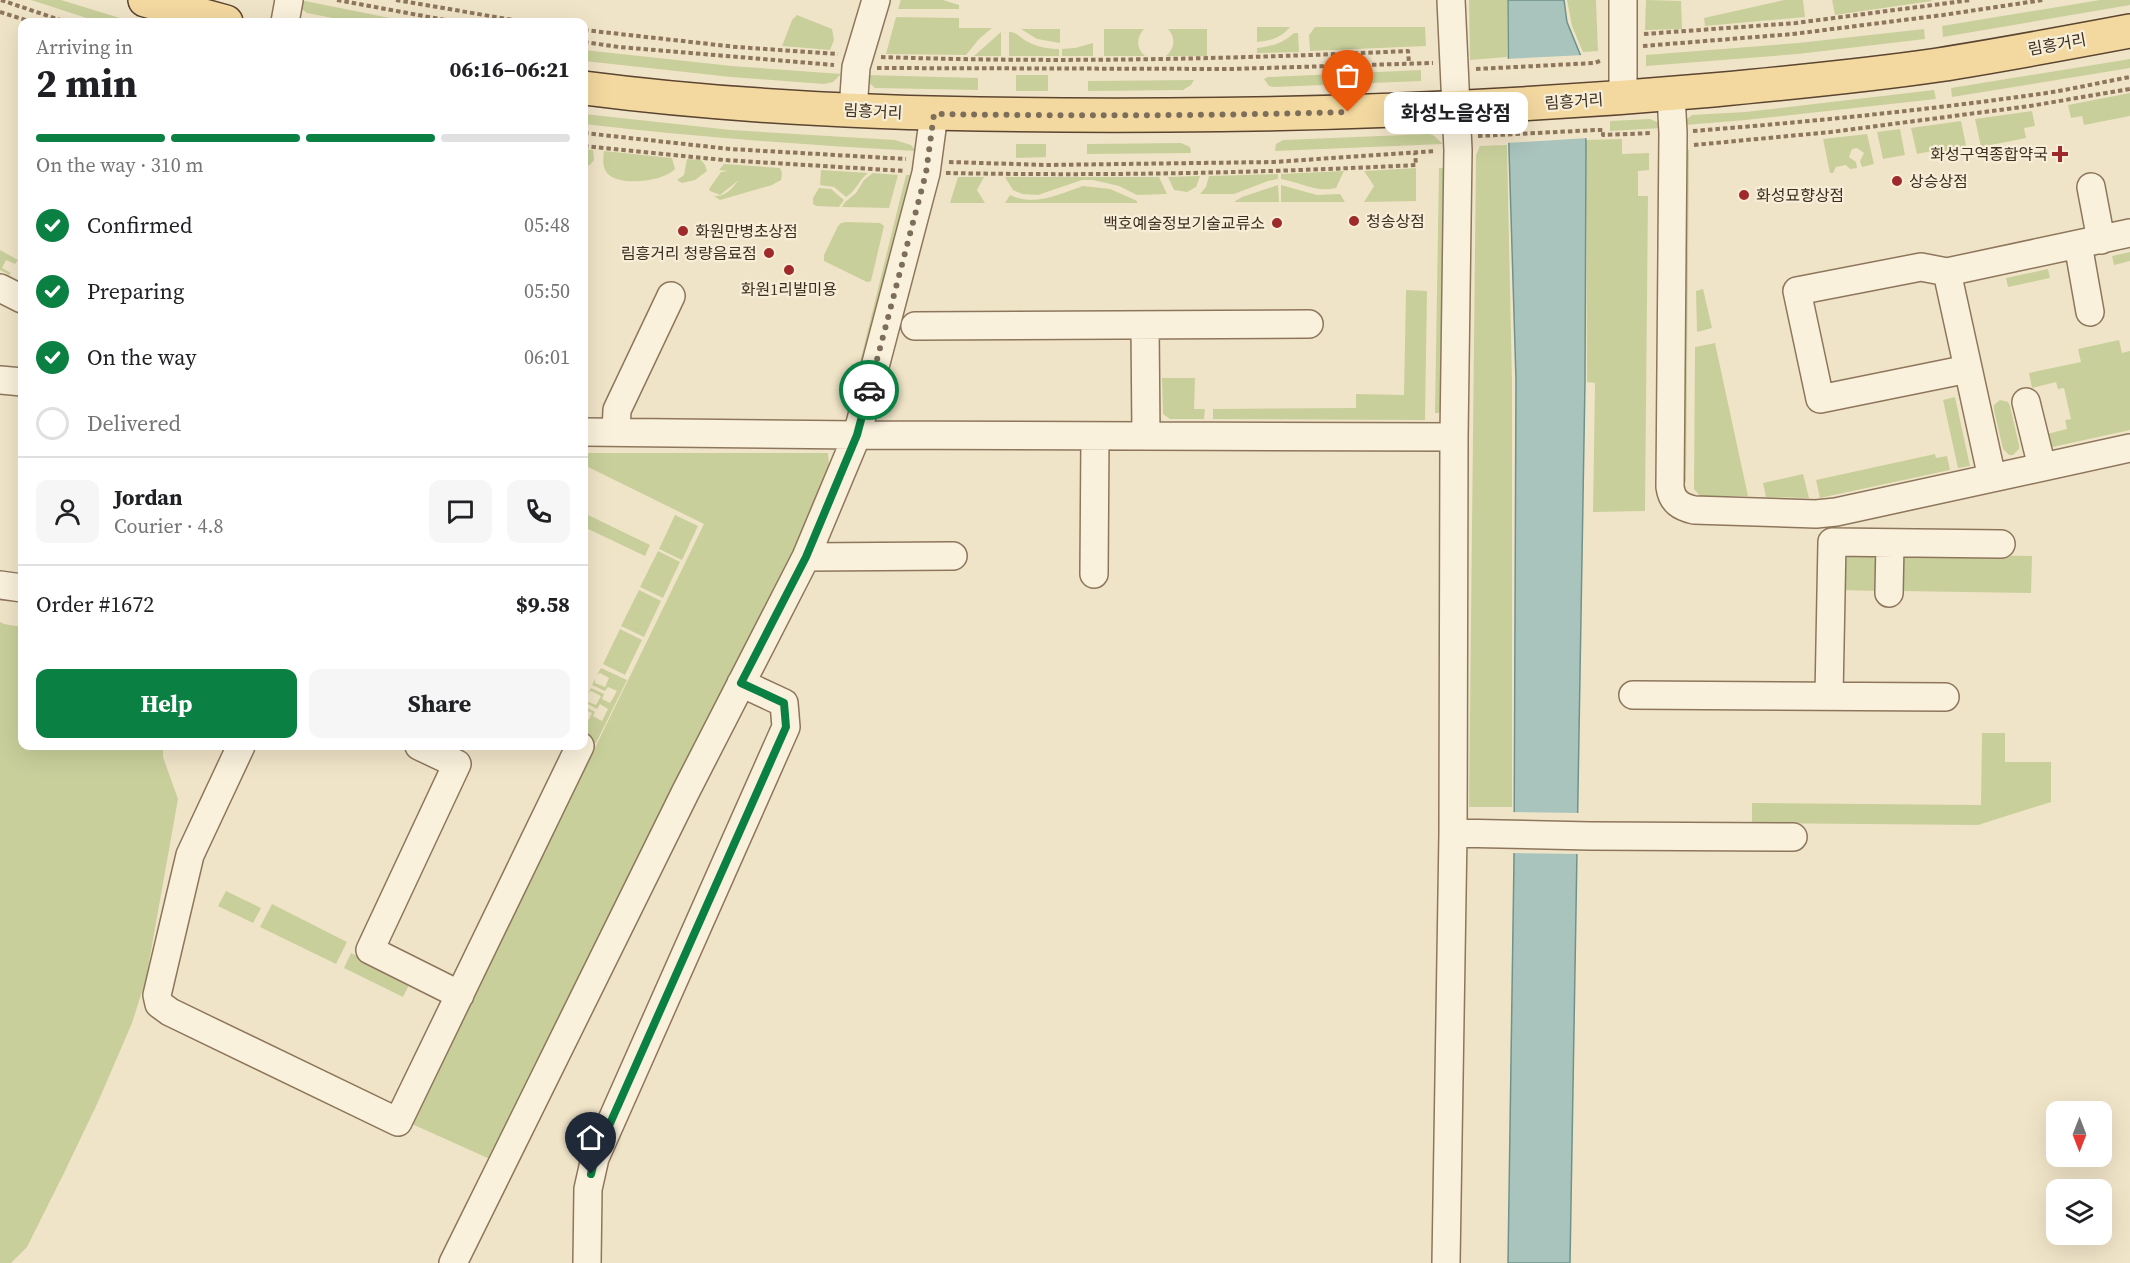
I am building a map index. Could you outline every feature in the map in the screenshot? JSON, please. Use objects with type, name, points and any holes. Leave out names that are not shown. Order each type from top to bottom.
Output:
[{"type":"main road","points":[[145,0],[211,18]]},
{"type":"main road","name":"림흥거리","points":[[588,88],[715,102],[934,114],[1250,115],[1467,125],[1605,109],[1671,94],[1936,65],[2130,31]]},
{"type":"street","points":[[286,18],[289,0]]},
{"type":"street","points":[[852,110],[858,61],[876,0]]},
{"type":"street","points":[[1446,1263],[1453,833],[1454,436],[1467,125],[1465,65],[1451,0]]},
{"type":"street","points":[[1605,109],[1623,40],[1623,0]]},
{"type":"street","points":[[1671,94],[1673,139],[1670,487],[1671,494],[1682,507],[1694,510],[1816,514],[2130,448]]},
{"type":"street","points":[[453,1263],[806,557],[857,435],[927,166],[934,114]]},
{"type":"street","points":[[2090,312],[2091,187]]},
{"type":"street","points":[[1968,369],[1820,399],[1797,291],[1921,267],[1947,272],[2130,233]]},
{"type":"street","points":[[1947,272],[1992,478]]},
{"type":"street","points":[[0,288],[18,297]]},
{"type":"street","points":[[616,432],[617,410],[671,296]]},
{"type":"street","points":[[915,326],[1309,324]]},
{"type":"street","points":[[1145,325],[1146,436]]},
{"type":"street","points":[[0,380],[18,382]]},
{"type":"street","points":[[2026,402],[2042,467]]},
{"type":"street","points":[[588,432],[1454,436]]},
{"type":"street","points":[[1094,574],[1095,436]]},
{"type":"street","points":[[1829,696],[1832,542],[2001,544]]},
{"type":"street","points":[[1889,593],[1890,543]]},
{"type":"street","points":[[806,557],[953,556]]},
{"type":"street","points":[[0,585],[18,587]]},
{"type":"street","points":[[587,1263],[588,1189],[595,1158],[786,727],[784,703],[741,683]]},
{"type":"street","points":[[1633,695],[1945,697]]},
{"type":"street","points":[[239,750],[190,855],[157,995],[159,1004],[170,1012],[398,1122],[578,750]]},
{"type":"street","points":[[428,750],[458,764],[370,950],[460,995]]},
{"type":"street","points":[[1453,833],[1793,837]]},
{"type":"path","points":[[2,0],[54,18]]},
{"type":"path","points":[[337,0],[434,18]]},
{"type":"path","points":[[396,0],[502,18]]},
{"type":"path","points":[[588,43],[619,47],[858,61],[1230,69],[1409,63],[1465,65],[1595,63],[1602,61],[1603,44],[1623,40],[1784,24],[1971,0]]},
{"type":"path","points":[[1623,40],[1646,46],[1793,33],[2043,0]]},
{"type":"path","points":[[0,12],[19,18]]},
{"type":"path","points":[[588,30],[858,61],[1151,60],[1408,51],[1409,63]]},
{"type":"path","points":[[1673,139],[2034,95],[2130,77]]},
{"type":"path","points":[[588,134],[927,166],[1274,162],[1415,153],[1467,125],[1605,109],[1603,135],[1715,144],[1831,132],[2030,106],[2130,90]]},
{"type":"path","points":[[588,146],[724,160],[1204,173],[1416,165],[1415,153]]},
{"type":"green space","points":[[31,0],[61,0],[120,18],[87,18]]},
{"type":"green space","points":[[300,0],[390,18],[333,18],[307,13],[302,9]]},
{"type":"green space","points":[[901,0],[943,0],[959,5],[959,9],[898,9]]},
{"type":"green space","points":[[1469,0],[1507,0],[1507,57],[1470,60]]},
{"type":"green space","points":[[1567,0],[1596,0],[1598,51],[1583,52],[1572,26]]},
{"type":"green space","points":[[1646,0],[1681,1],[1682,29],[1645,30]]},
{"type":"green space","points":[[1784,0],[1803,0],[1805,17],[1705,26],[1704,18]]},
{"type":"green space","points":[[1832,0],[1931,0],[1932,1],[1835,15]]},
{"type":"green space","points":[[2100,0],[2130,0],[2130,5],[1943,37],[1942,26]]},
{"type":"green space","points":[[797,15],[832,29],[834,40],[830,50],[782,46],[792,20]]},
{"type":"green space","points":[[896,17],[959,18],[959,28],[992,28],[966,55],[886,54]]},
{"type":"green space","points":[[1257,27],[1290,27],[1275,38],[1257,42]]},
{"type":"green space","points":[[1315,27],[1425,27],[1426,46],[1310,51],[1309,35]]},
{"type":"green space","points":[[1021,29],[1060,29],[1060,43],[1037,39]]},
{"type":"green space","points":[[1104,29],[1144,29],[1138,43],[1145,56],[1104,56]]},
{"type":"green space","points":[[1168,29],[1207,29],[1207,56],[1166,56],[1173,43]]},
{"type":"green space","points":[[1924,29],[1925,39],[1798,54],[1646,66],[1646,55],[1798,43]]},
{"type":"green space","points":[[1001,32],[1001,56],[974,56]]},
{"type":"green space","points":[[1009,32],[1034,45],[1059,49],[1059,56],[1009,56]]},
{"type":"green space","points":[[1294,33],[1298,33],[1299,52],[1257,53],[1257,48],[1277,44]]},
{"type":"green space","points":[[1093,43],[1093,56],[1062,56],[1062,49]]},
{"type":"green space","points":[[588,50],[732,66],[841,74],[833,82],[824,84],[731,77],[588,61]]},
{"type":"green space","points":[[2130,59],[2130,68],[1952,97],[1951,88]]},
{"type":"green space","points":[[1421,70],[1421,81],[1274,87],[1269,86],[1264,79],[1268,77]]},
{"type":"green space","points":[[866,75],[978,78],[978,90],[875,88],[868,82]]},
{"type":"green space","points":[[1016,75],[1048,75],[1048,91],[1016,91]]},
{"type":"green space","points":[[1194,80],[1183,90],[1088,91],[1088,81]]},
{"type":"green space","points":[[1934,90],[1936,99],[1685,125],[1687,119],[1692,115],[1745,112]]},
{"type":"green space","points":[[2130,93],[2130,116],[2084,125],[2082,116],[2071,118],[2068,105]]},
{"type":"green space","points":[[2032,111],[2035,126],[2024,128],[2026,138],[1981,147],[1975,119]]},
{"type":"green space","points":[[588,114],[731,130],[895,140],[911,145],[916,151],[750,140],[588,124]]},
{"type":"green space","points":[[1650,119],[1662,128],[1610,131],[1610,121]]},
{"type":"green space","points":[[1961,121],[1967,150],[1940,155],[1938,150],[1917,154],[1911,128]]},
{"type":"green space","points":[[1900,129],[1905,155],[1883,159],[1877,132]]},
{"type":"green space","points":[[1429,134],[1443,144],[1275,151],[1276,144],[1283,140]]},
{"type":"green space","points":[[1867,134],[1874,164],[1862,167],[1860,161],[1864,153],[1857,148],[1852,149],[1849,157],[1856,162],[1857,168],[1850,169],[1846,165],[1836,167],[1833,173],[1830,173],[1823,139]]},
{"type":"green space","points":[[1622,139],[1622,154],[1649,153],[1649,170],[1638,171],[1638,196],[1648,196],[1645,511],[1593,512],[1595,383],[1587,382],[1586,140]]},
{"type":"green space","points":[[1181,143],[1190,147],[1191,153],[1087,154],[1087,144]]},
{"type":"green space","points":[[1016,144],[1046,144],[1046,157],[1016,158]]},
{"type":"green space","points":[[1507,145],[1512,381],[1512,807],[1469,807],[1476,155],[1480,146]]},
{"type":"green space","points":[[588,149],[593,150],[594,160],[588,165]]},
{"type":"green space","points":[[1685,150],[1689,150],[1686,482],[1681,482]]},
{"type":"green space","points":[[604,151],[672,158],[675,169],[662,177],[642,181],[614,178],[606,172],[603,163]]},
{"type":"green space","points":[[1658,152],[1663,152],[1660,483],[1656,483]]},
{"type":"green space","points":[[687,159],[701,160],[707,171],[695,180],[682,183],[677,180],[684,175]]},
{"type":"green space","points":[[724,164],[780,168],[781,180],[772,185],[720,200],[714,196],[718,196],[725,193],[739,180],[720,195],[710,191],[709,189],[721,172],[728,171],[719,170]]},
{"type":"green space","points":[[1416,168],[1416,201],[1364,202],[1374,186],[1364,171]]},
{"type":"green space","points":[[1439,168],[1450,168],[1445,413],[1435,413]]},
{"type":"green space","points":[[821,170],[868,173],[846,197],[834,187],[820,185]]},
{"type":"green space","points":[[1344,171],[1336,188],[1329,189],[1315,188],[1281,179],[1281,174]]},
{"type":"green space","points":[[873,173],[898,175],[889,208],[842,207],[856,193],[864,180]]},
{"type":"green space","points":[[1278,174],[1278,179],[1234,194],[1200,194],[1206,187],[1209,176]]},
{"type":"green space","points":[[906,175],[913,175],[856,409],[849,407]]},
{"type":"green space","points":[[1200,176],[1196,187],[1187,192],[1174,190],[1168,177]]},
{"type":"green space","points":[[958,177],[984,177],[977,190],[985,203],[950,203]]},
{"type":"green space","points":[[1005,177],[1159,177],[1167,194],[1137,195],[1119,186],[1082,180],[1038,195],[1022,194],[1013,190]]},
{"type":"green space","points":[[1278,185],[1279,202],[1234,202],[1242,197]]},
{"type":"green space","points":[[1281,185],[1317,195],[1340,194],[1345,202],[1281,202]]},
{"type":"green space","points":[[1083,186],[1110,189],[1137,203],[1005,203],[1010,195],[1038,200]]},
{"type":"green space","points":[[819,188],[831,189],[844,200],[839,207],[816,206],[813,204],[813,198]]},
{"type":"green space","points":[[847,222],[880,223],[884,226],[871,281],[867,282],[824,261],[824,255],[838,226]]},
{"type":"green space","points":[[0,250],[18,260],[15,264],[6,260],[2,268],[11,273],[9,275],[0,270]]},
{"type":"green space","points":[[2130,252],[2130,261],[2114,265],[2112,256]]},
{"type":"green space","points":[[2048,269],[2050,278],[2008,287],[2006,278]]},
{"type":"green space","points":[[1703,289],[1712,328],[1697,332],[1696,291]]},
{"type":"green space","points":[[1406,290],[1427,291],[1425,420],[1213,419],[1213,409],[1356,408],[1356,394],[1404,395]]},
{"type":"green space","points":[[2119,340],[2122,353],[2130,351],[2130,430],[2048,448],[2043,435],[2067,429],[2065,420],[2071,419],[2064,388],[2058,389],[2056,382],[2032,388],[2029,373],[2081,362],[2078,349]]},
{"type":"green space","points":[[1715,343],[1748,496],[1700,496],[1694,489],[1695,347]]},
{"type":"green space","points":[[1162,378],[1195,378],[1194,409],[1205,409],[1204,419],[1170,419],[1163,414]]},
{"type":"green space","points":[[1955,397],[1970,466],[1958,468],[1943,400]]},
{"type":"green space","points":[[2000,400],[2008,402],[2010,406],[2019,445],[2019,449],[2013,455],[2009,455],[2003,449],[1994,410],[1994,405]]},
{"type":"green space","points":[[588,453],[828,453],[829,466],[837,465],[492,1160],[412,1124],[704,524],[588,467]]},
{"type":"green space","points":[[1935,454],[1936,458],[1947,456],[1950,470],[1820,498],[1816,480]]},
{"type":"green space","points":[[1803,474],[1809,498],[1766,497],[1763,483]]},
{"type":"green space","points":[[588,515],[650,545],[645,556],[588,529]]},
{"type":"green space","points":[[675,515],[698,526],[682,560],[659,549]]},
{"type":"green space","points":[[658,551],[680,562],[663,598],[640,587]]},
{"type":"green space","points":[[1872,554],[1877,557],[1880,591],[1838,590],[1841,556]]},
{"type":"green space","points":[[1909,554],[2032,556],[2031,593],[1899,591],[1903,557]]},
{"type":"green space","points":[[639,590],[661,601],[644,637],[621,626]]},
{"type":"green space","points":[[0,622],[18,626],[18,750],[163,750],[163,757],[178,799],[146,979],[132,1023],[98,1102],[27,1247],[11,1263],[0,1263]]},
{"type":"green space","points":[[620,629],[642,640],[625,675],[603,664]]},
{"type":"green space","points":[[601,668],[627,680],[596,743],[588,739],[588,721],[592,713],[588,711],[588,708],[595,712],[593,716],[602,721],[608,709],[600,704],[597,709],[588,704],[588,702],[596,705],[601,696],[591,691],[588,693],[591,688],[604,694],[602,699],[610,703],[617,691],[608,687],[605,691],[592,685],[595,679],[595,683],[605,687],[609,678],[600,673],[597,675]]},
{"type":"green space","points":[[1982,733],[2005,733],[2005,762],[2051,762],[2051,802],[1978,825],[1752,823],[1752,803],[1981,805]]},
{"type":"green space","points":[[226,891],[261,908],[253,923],[218,906]]},
{"type":"green space","points":[[272,904],[347,942],[336,964],[260,927]]},
{"type":"green space","points":[[351,953],[410,983],[403,997],[344,968]]},
{"type":"water","points":[[1508,0],[1564,0],[1567,22],[1582,59],[1586,143],[1585,381],[1570,1263],[1508,1263],[1514,859],[1516,380],[1509,150]]},
{"type":"pier","points":[[1584,55],[1588,138],[1506,143],[1505,59]]},
{"type":"pier","points":[[1511,812],[1581,813],[1580,854],[1511,853]]},
{"type":"way so far","points":[[869,390],[926,173],[934,114],[1095,116],[1348,112]]},
{"type":"place","name":"화성노을상점","points":[[1348,112]]},
{"type":"place","name":"화성구역종합약국","points":[[2060,154]]},
{"type":"place","name":"상승상점","points":[[1897,181]]},
{"type":"place","name":"화성묘향상점","points":[[1744,195]]},
{"type":"place","name":"청송상점","points":[[1354,221]]},
{"type":"place","name":"백호예술정보기술교류소","points":[[1277,223]]},
{"type":"place","name":"화원만병초상점","points":[[683,231]]},
{"type":"place","name":"림흥거리 청량음료점","points":[[769,253]]},
{"type":"place","name":"화원1리발미용","points":[[789,270]]},
{"type":"route","points":[[591,1174],[595,1158],[612,1119],[786,727],[784,703],[741,683],[806,557],[857,435],[869,390]]}]
